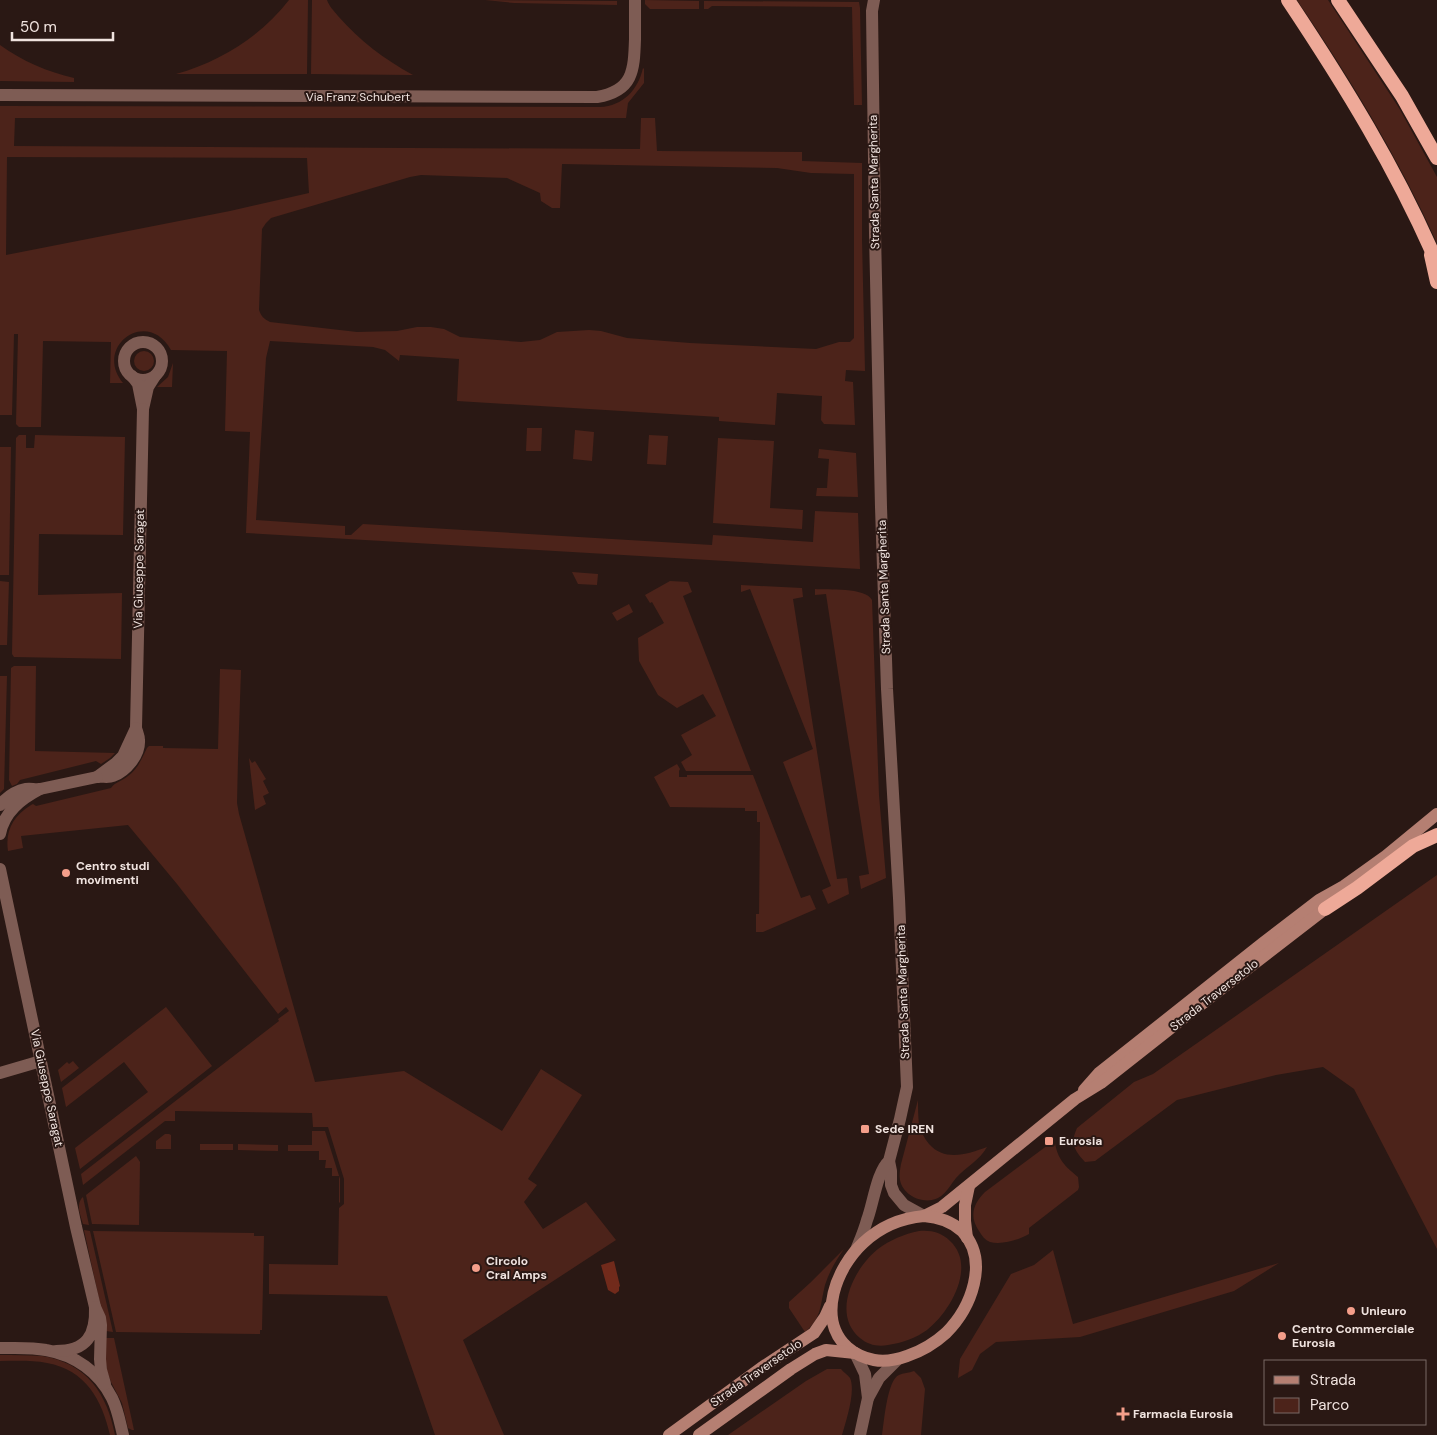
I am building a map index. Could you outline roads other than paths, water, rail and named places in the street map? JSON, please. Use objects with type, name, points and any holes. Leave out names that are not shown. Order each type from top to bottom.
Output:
[{"type":"highway","points":[[1288,0],[1358,109],[1400,184],[1437,263]]},
{"type":"highway","points":[[1338,0],[1402,96],[1437,158]]},
{"type":"highway","points":[[1425,236],[1437,282]]},
{"type":"highway","points":[[1325,909],[1357,888],[1413,846],[1437,835]]},
{"type":"main road","name":"Strada Traversetolo","points":[[1075,1099],[1095,1076],[1153,1029],[1319,900],[1348,884],[1386,856],[1437,814]]},
{"type":"main road","name":"Strada Traversetolo","points":[[924,1216],[942,1207],[1075,1099],[1101,1083],[1325,909],[1348,884]]},
{"type":"main road","name":"Strada Traversetolo","points":[[832,1301],[832,1316],[836,1331],[844,1343],[855,1353],[865,1358],[887,1361],[898,1359],[918,1352],[936,1341],[962,1312],[972,1288],[976,1269],[965,1222],[965,1205],[969,1186]]},
{"type":"main road","name":"Strada Traversetolo","points":[[669,1435],[760,1368],[814,1333],[825,1317],[840,1275],[856,1250],[870,1237],[887,1226],[905,1219],[924,1216],[937,1217],[949,1222],[960,1229],[968,1238]]},
{"type":"main road","name":"Strada Traversetolo","points":[[699,1435],[808,1357],[826,1350],[855,1353]]},
{"type":"street","name":"Via Franz Schubert","points":[[0,96],[604,96],[615,93],[626,84],[631,74],[634,62],[635,0]]},
{"type":"street","name":"Strada Santa Margherita","points":[[856,1250],[867,1221],[880,1174],[888,1161],[907,1088],[888,689],[882,516],[871,4]]},
{"type":"street","name":"Via Giuseppe Saragat","points":[[0,805],[17,792],[28,789],[40,789],[114,775],[122,771],[136,754],[139,737],[136,728],[143,409],[148,387],[162,365],[160,352],[156,347],[145,342],[133,345],[126,354],[125,366],[138,384],[143,409]]},
{"type":"street","points":[[132,376],[143,380],[155,376]]},
{"type":"street","name":"Via Giuseppe Saragat","points":[[0,834],[3,822],[10,811],[40,789]]},
{"type":"street","name":"Via Giuseppe Saragat","points":[[0,869],[95,1308],[100,1318],[101,1370],[117,1410],[123,1435]]},
{"type":"street","points":[[0,1073],[41,1061]]},
{"type":"street","name":"Strada Santa Margherita","points":[[888,1161],[894,1193],[904,1205],[924,1216]]},
{"type":"street","name":"Via Giuseppe Saragat","points":[[83,1364],[79,1359],[78,1352],[93,1332],[95,1308]]},
{"type":"street","points":[[50,1351],[68,1350],[83,1343]]},
{"type":"street","points":[[0,1348],[50,1351],[68,1356],[89,1366],[96,1364],[100,1353]]},
{"type":"street","points":[[855,1353],[865,1374],[868,1398]]},
{"type":"street","points":[[860,1435],[868,1398],[879,1378],[898,1359]]},
{"type":"street","points":[[83,1364],[99,1379],[110,1394]]},
{"type":"place","name":"Centro studi movimenti","points":[[66,873]]},
{"type":"place","name":"Sede IREN","points":[[865,1129]]},
{"type":"place","name":"Eurosia","points":[[1049,1141]]},
{"type":"place","name":"Circolo Cral Amps","points":[[476,1268]]},
{"type":"place","name":"Unieuro","points":[[1351,1311]]},
{"type":"place","name":"Centro Commerciale Eurosia","points":[[1282,1336]]},
{"type":"place","name":"Farmacia Eurosia","points":[[1123,1414]]}]
